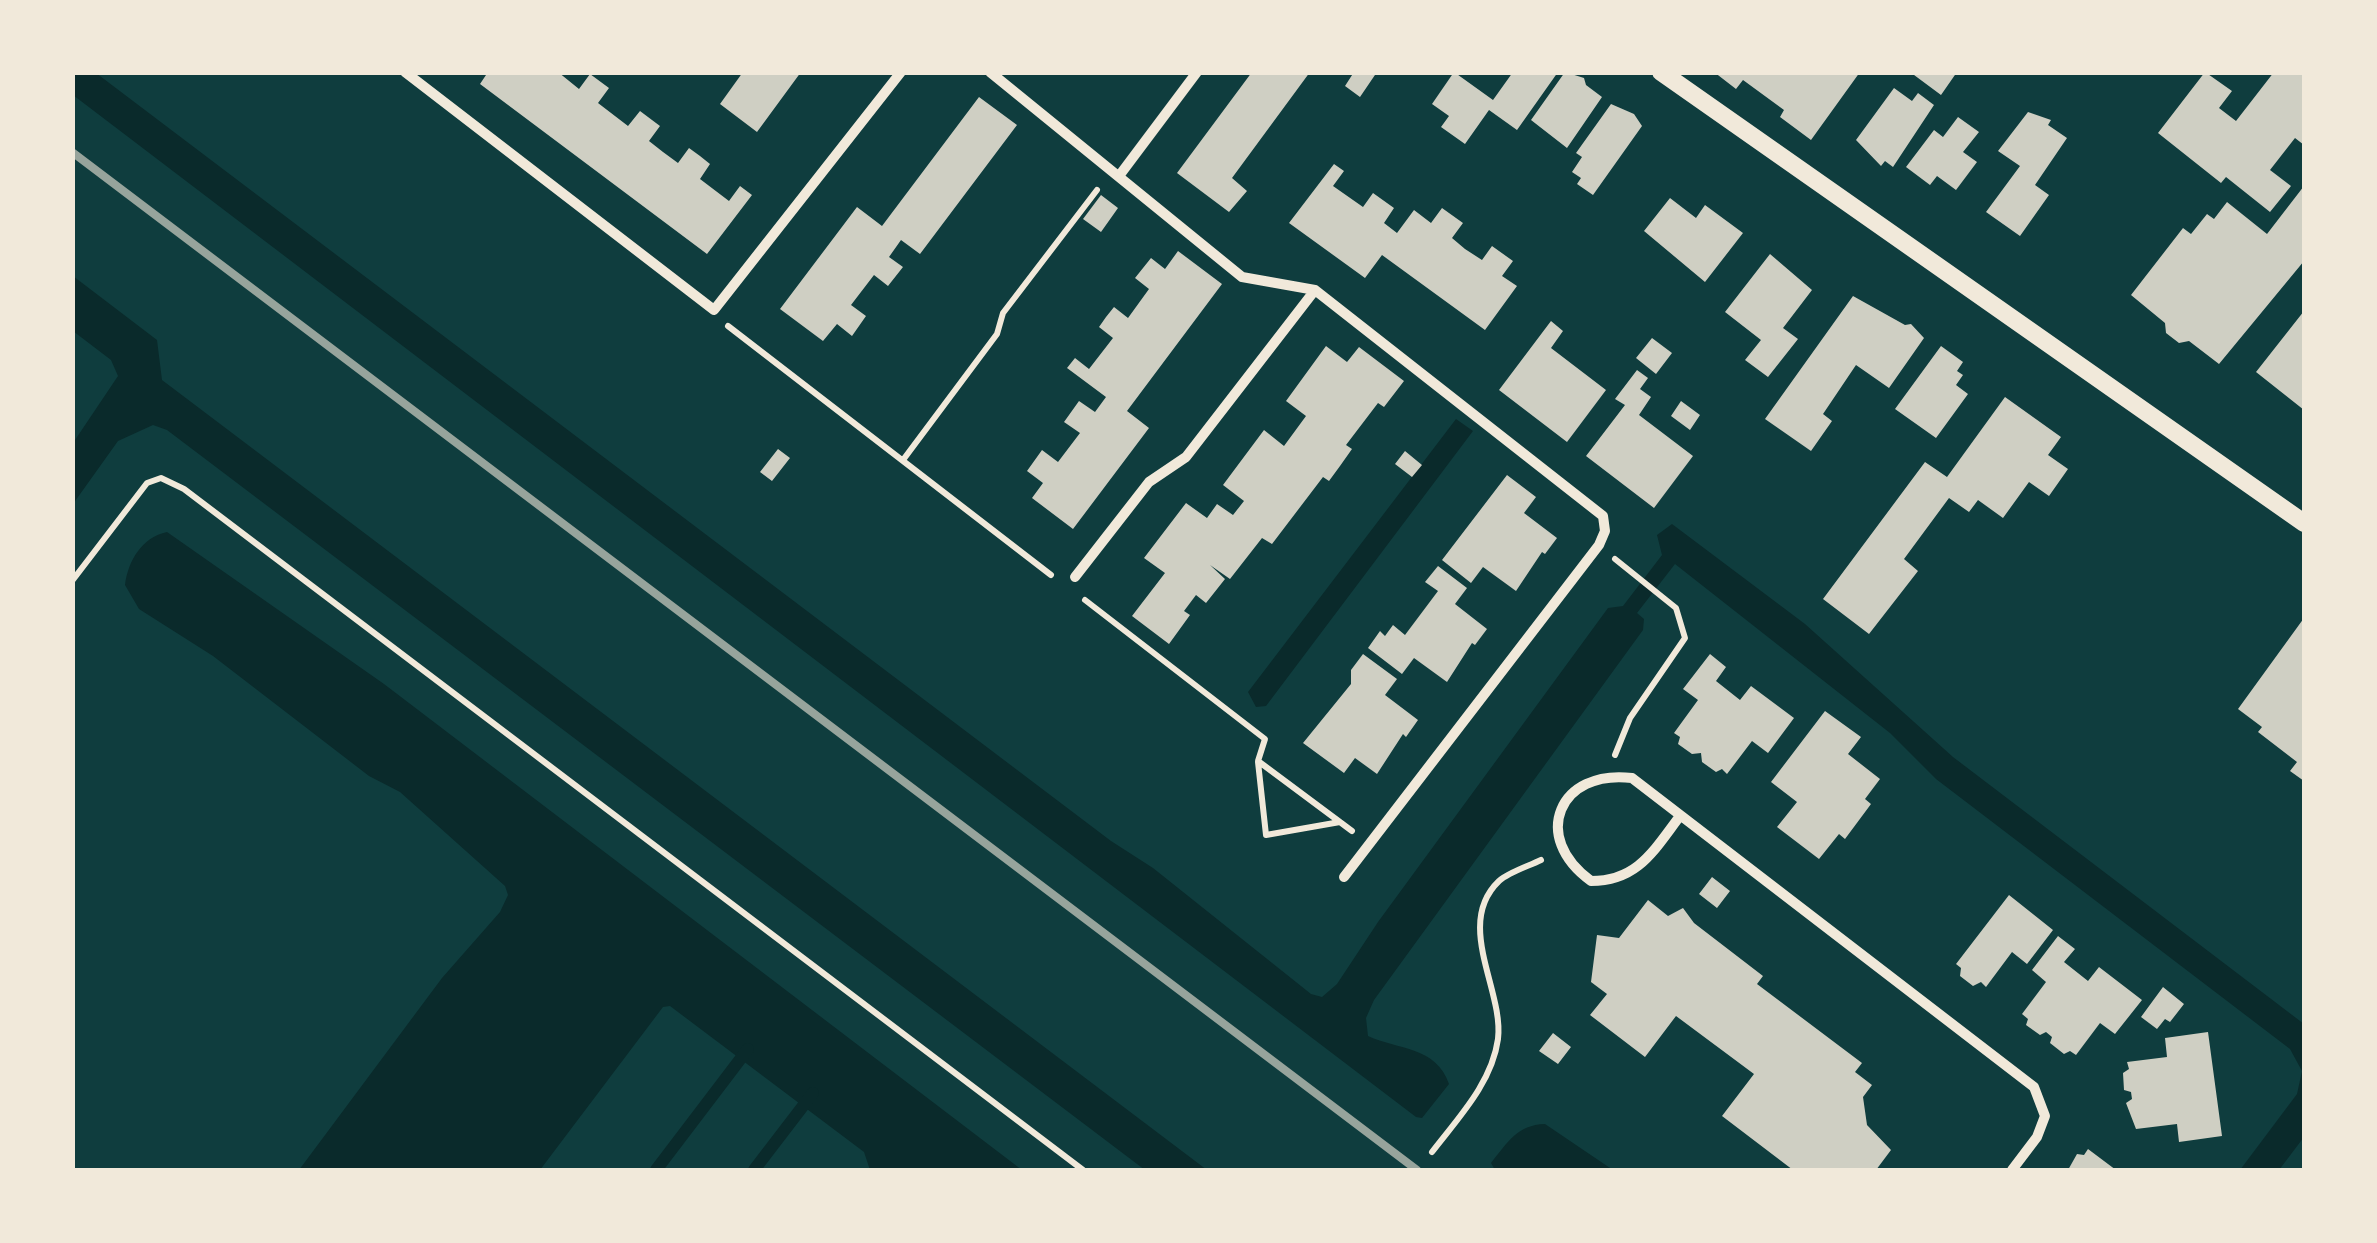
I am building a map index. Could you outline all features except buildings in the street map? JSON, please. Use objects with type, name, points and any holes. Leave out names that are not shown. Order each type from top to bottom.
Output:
[{"type":"street","points":[[404,72],[714,310],[901,72]]},
{"type":"street","points":[[990,72],[1242,276],[1315,290],[1596,506],[1606,530],[1344,877]]},
{"type":"street","points":[[1119,176],[1197,72]]},
{"type":"street","points":[[1661,72],[2304,523]]},
{"type":"street","points":[[1076,577],[1150,482],[1186,457],[1315,290]]},
{"type":"street","points":[[1680,816],[1638,871],[1624,877],[1591,880],[1560,850],[1556,828],[1575,790],[1594,778],[1632,778],[2034,1087],[2045,1116],[2038,1137],[2012,1170]]},
{"type":"path","points":[[903,460],[997,334],[1002,313],[1099,187],[1119,176]]},
{"type":"path","points":[[72,582],[147,484],[161,478],[184,489],[1083,1170]]},
{"type":"path","points":[[1609,775],[1630,718],[1685,638],[1676,608],[1642,580]]},
{"type":"path","points":[[1258,761],[1266,835],[1340,822]]},
{"type":"path","points":[[1432,1152],[1490,1067],[1498,1037],[1495,1002],[1482,954],[1481,926],[1487,903],[1499,882],[1560,850]]},
{"type":"water","points":[[72,73],[96,73],[1111,841],[1153,868],[1311,994],[1322,997],[1337,984],[1608,608],[1623,606],[1662,555],[1657,535],[1672,524],[1805,624],[1953,757],[2304,1024],[2304,1137],[2279,1170],[2240,1170],[2297,1094],[2302,1071],[2290,1049],[1936,779],[1890,733],[1675,564],[1637,613],[1644,619],[1643,630],[1374,1000],[1366,1018],[1368,1036],[1426,1056],[1435,1062],[1449,1084],[1422,1118],[1416,1117],[73,95]]},
{"type":"water","points":[[73,276],[157,340],[162,380],[1207,1170],[1145,1170],[167,430],[153,425],[118,441],[73,504],[73,443],[118,376],[111,360],[73,331]]},
{"type":"water","points":[[1456,419],[1473,431],[1266,706],[1256,707],[1248,692]]},
{"type":"water","points":[[167,532],[384,684],[1022,1170],[870,1170],[864,1152],[670,1006],[663,1007],[540,1170],[299,1170],[442,978],[500,912],[508,895],[505,886],[400,792],[369,776],[213,656],[139,609],[125,585],[129,567],[150,539]]},
{"type":"water","points":[[1545,1124],[1613,1170],[1495,1170],[1491,1163],[1514,1136]]},
{"type":"waterway","points":[[656,1170],[748,1049]]},
{"type":"waterway","points":[[754,1170],[813,1093]]},
{"type":"railway","points":[[72,152],[1417,1170]]}]
